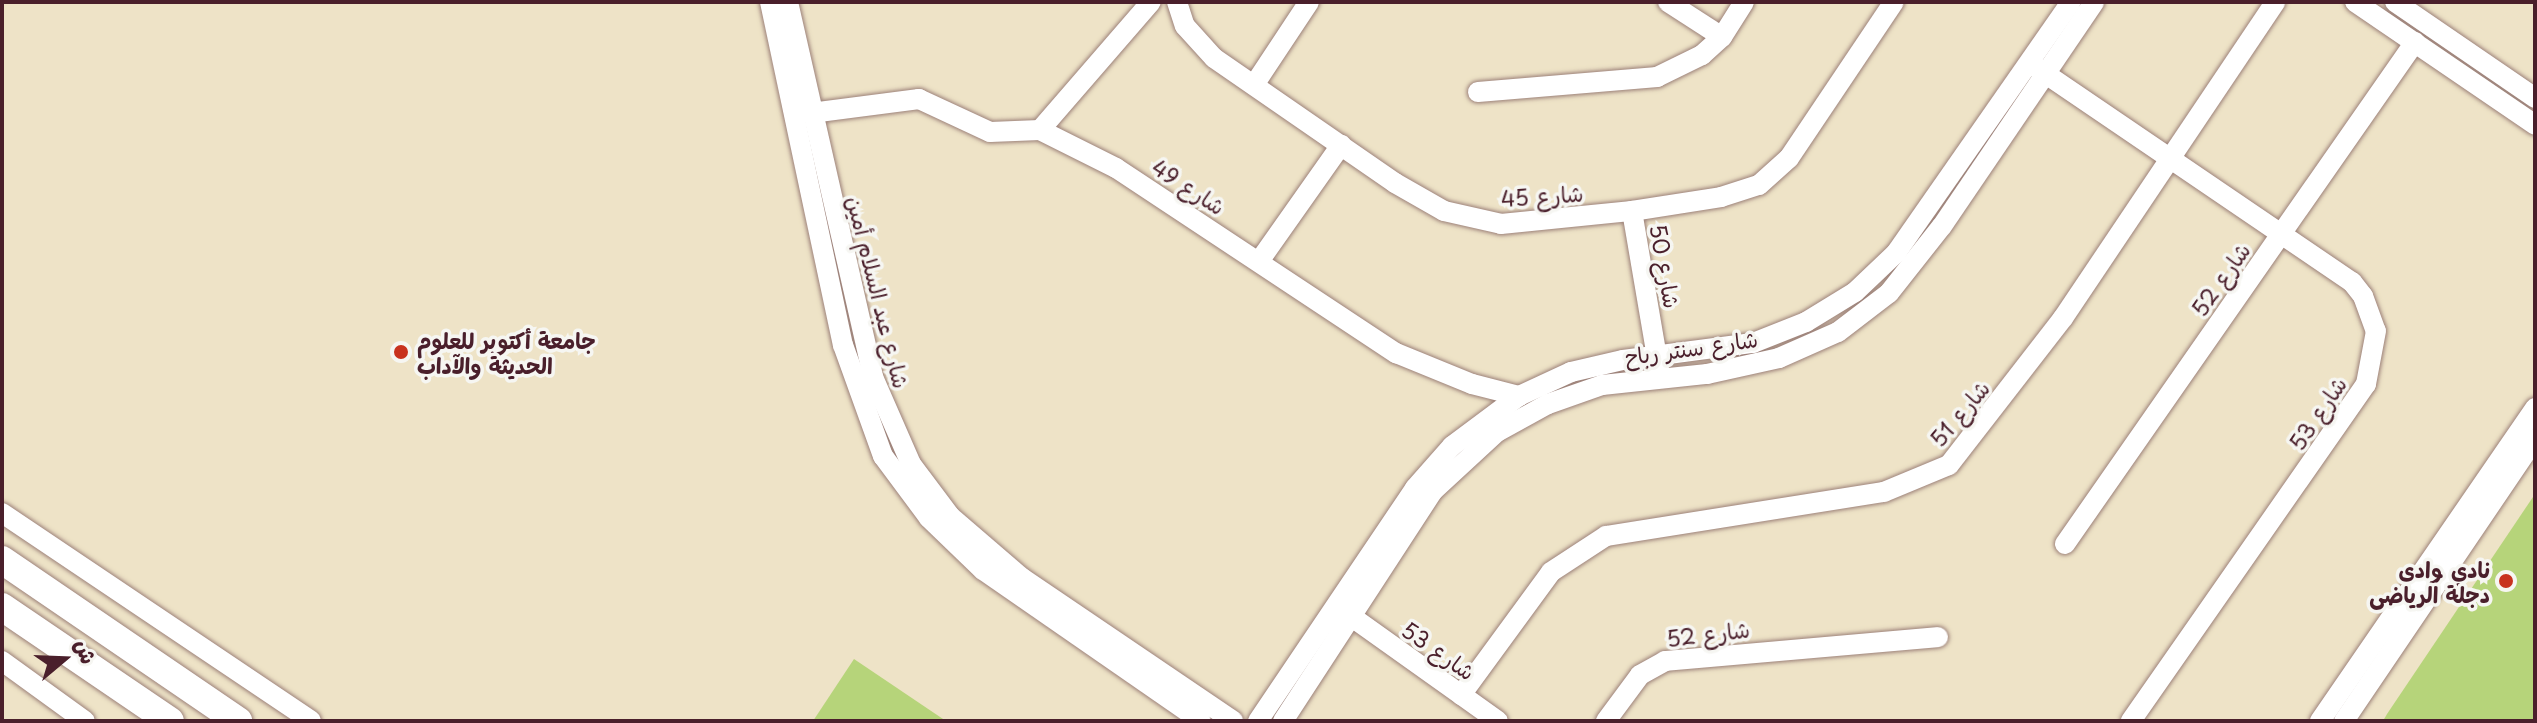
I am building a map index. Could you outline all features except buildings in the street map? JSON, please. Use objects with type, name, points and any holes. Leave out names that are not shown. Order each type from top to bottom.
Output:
[{"type":"highway","points":[[2,560],[238,721]]},
{"type":"highway","points":[[2,607],[170,721]]},
{"type":"street","name":"شارع عبد السلام أمين","points":[[770,2],[843,345],[853,385],[883,456],[929,518],[983,570],[1201,721]]},
{"type":"street","name":"شارع عبد السلام أمين","points":[[788,2],[873,377],[896,436],[929,491],[972,537],[1022,578],[1233,721]]},
{"type":"street","points":[[1040,130],[1151,2]]},
{"type":"street","name":"شارع 45","points":[[1177,2],[1197,44],[1418,197],[1472,220],[1530,223],[1632,211],[1741,193],[1776,173],[1894,2]]},
{"type":"street","points":[[1254,85],[1309,2]]},
{"type":"street","points":[[1668,2],[1722,37]]},
{"type":"street","points":[[1478,92],[1657,77],[1702,55],[1722,37],[1744,2]]},
{"type":"street","name":"شارع سنتر رباح","points":[[1258,721],[1433,491],[1497,432],[1575,393],[1660,377],[1707,374],[1779,358],[1865,314],[1910,269],[2038,69],[2071,2]]},
{"type":"street","name":"شارع سنتر رباح","points":[[1283,721],[1352,617],[1367,575],[1433,466],[1473,427],[1519,396],[1571,372],[1657,355],[1753,343],[1806,322],[1855,292],[1896,253],[2038,69],[2094,2]]},
{"type":"street","name":"شارع 51","points":[[1461,695],[1551,572],[1606,536],[1884,492],[1949,465],[2063,318],[2275,2]]},
{"type":"street","points":[[2355,2],[2535,125]]},
{"type":"street","points":[[2395,2],[2535,98]]},
{"type":"street","name":"شارع 52","points":[[2065,544],[2415,42]]},
{"type":"street","name":"شارع 53","points":[[2038,69],[2352,282],[2363,296],[2376,331],[2373,367],[2366,384],[2131,721]]},
{"type":"street","name":"شارع 49","points":[[811,113],[919,99],[990,132],[1040,130],[1102,160],[1260,260],[1403,357],[1519,396]]},
{"type":"street","points":[[1260,260],[1341,145]]},
{"type":"street","name":"شارع 50","points":[[1632,211],[1660,377]]},
{"type":"street","points":[[2320,721],[2535,408]]},
{"type":"street","points":[[2344,721],[2535,439]]},
{"type":"street","points":[[2,513],[311,721]]},
{"type":"street","name":"شارع 53","points":[[1352,617],[1498,721]]},
{"type":"street","name":"شارع 52","points":[[1606,721],[1640,675],[1665,661],[1938,637]]},
{"type":"street","points":[[2,661],[85,721]]},
{"type":"green space","name":"نادي وادى دجلة الرياضى","points":[[2535,494],[2535,721],[2383,721],[2387,714]]},
{"type":"green space","points":[[854,659],[946,721],[813,721]]},
{"type":"place","name":"جامعة أكتوبر للعلوم الحديثة والآداب","points":[[401,352]]},
{"type":"place","name":"نادي وادى دجلة الرياضى","points":[[2506,581]]}]
